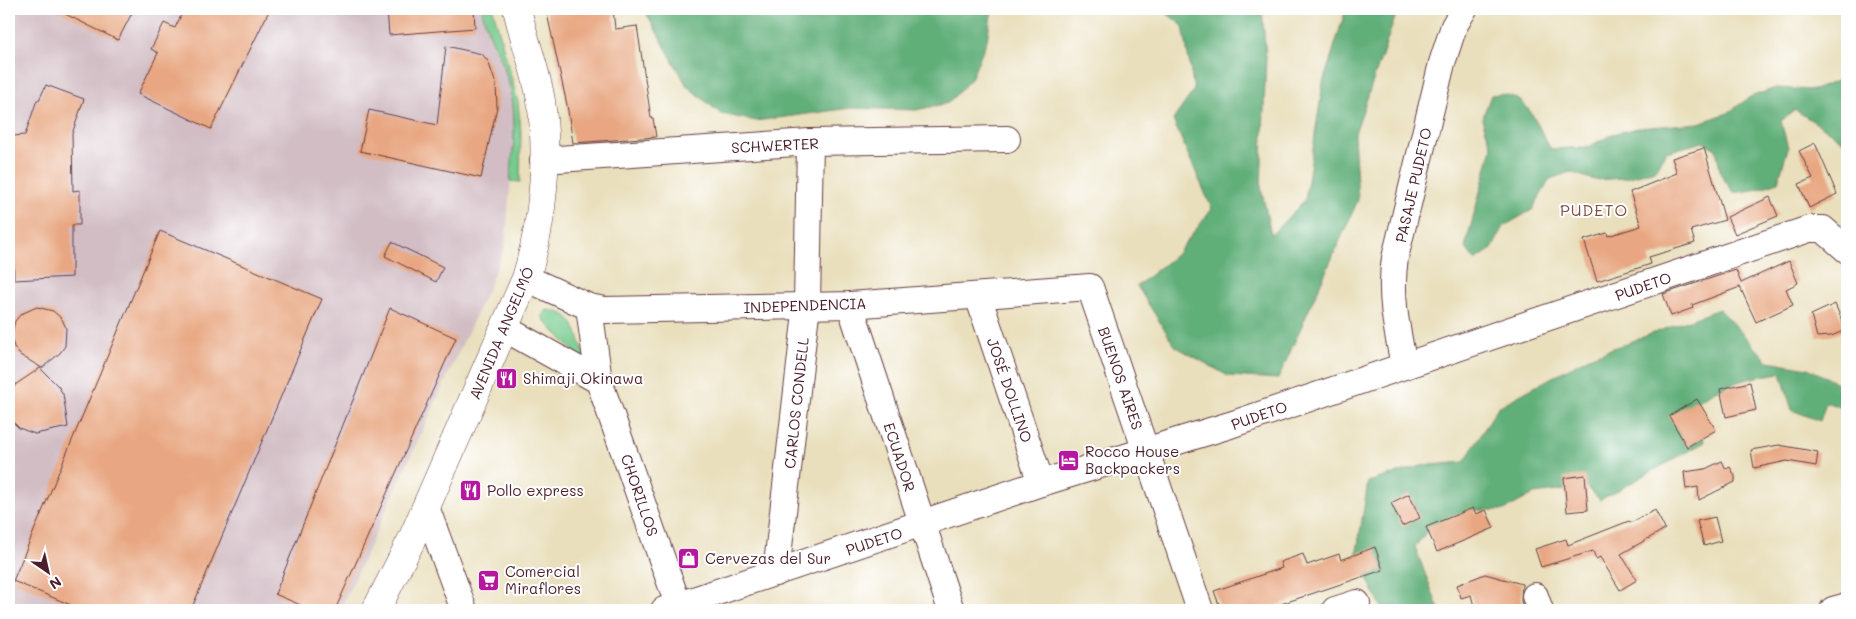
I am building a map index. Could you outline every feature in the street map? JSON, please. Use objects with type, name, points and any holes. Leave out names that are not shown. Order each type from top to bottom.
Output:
[{"type":"main road","name":"AVENIDA ANGELMÓ","points":[[376,610],[395,576],[526,278],[540,214],[543,160],[541,102],[518,9]]},
{"type":"street","name":"PASAJE PUDETO","points":[[1404,365],[1394,309],[1392,280],[1395,258],[1442,63],[1454,26],[1464,9]]},
{"type":"street","name":"SCHWERTER","points":[[543,160],[810,142],[1007,139]]},
{"type":"street","name":"CARLOS CONDELL","points":[[776,573],[807,304],[810,142]]},
{"type":"street","name":"PUDETO","points":[[674,609],[1041,484],[1147,452],[1809,229],[1823,229],[1847,250]]},
{"type":"street","name":"INDEPENDENCIA","points":[[526,278],[589,307],[622,311],[807,304],[850,305],[1090,287]]},
{"type":"street","name":"BUENOS AIRES","points":[[1090,287],[1200,610]]},
{"type":"street","name":"JOSÉ DOLLINO","points":[[978,296],[1041,484]]},
{"type":"street","name":"ECUADOR","points":[[850,305],[951,610]]},
{"type":"street","name":"CHORILLOS","points":[[589,307],[600,381],[674,609]]},
{"type":"street","points":[[504,328],[600,381]]},
{"type":"street","points":[[426,506],[464,610]]},
{"type":"street","points":[[1833,610],[1847,606]]},
{"type":"shaded area","points":[[9,9],[482,9],[490,38],[506,73],[513,102],[515,131],[505,246],[489,286],[340,610],[9,610]]},
{"type":"green space","points":[[482,9],[493,9],[518,102],[521,132],[520,182],[510,181],[514,114],[510,87],[486,26]]},
{"type":"green space","points":[[644,9],[992,9],[987,40],[971,79],[948,103],[916,110],[851,108],[756,121],[721,114],[687,86]]},
{"type":"green space","points":[[1161,9],[1262,9],[1266,57],[1261,187],[1271,235],[1305,200],[1323,83],[1346,9],[1398,9],[1354,136],[1358,200],[1278,379],[1228,376],[1175,346],[1137,286],[1176,255],[1212,209],[1173,120],[1194,90],[1183,26]]},
{"type":"green space","points":[[1847,77],[1847,145],[1832,133],[1795,110],[1781,121],[1788,148],[1778,182],[1759,189],[1734,193],[1721,175],[1716,149],[1703,142],[1666,152],[1655,170],[1626,178],[1594,180],[1570,172],[1550,179],[1532,210],[1504,226],[1492,249],[1475,260],[1465,247],[1492,148],[1482,119],[1491,95],[1504,94],[1522,102],[1535,118],[1551,149],[1588,147],[1613,134],[1638,128],[1699,123],[1728,113],[1750,97],[1776,88],[1814,90]]},
{"type":"green space","points":[[1719,309],[1768,361],[1808,368],[1847,388],[1847,410],[1826,402],[1820,421],[1792,410],[1781,373],[1755,377],[1722,388],[1689,407],[1705,442],[1600,500],[1587,487],[1534,494],[1504,510],[1471,510],[1427,531],[1415,547],[1439,610],[1383,610],[1356,557],[1368,482],[1421,466],[1464,462],[1498,407],[1589,357]]},
{"type":"green space","points":[[547,310],[565,315],[571,321],[578,334],[586,359],[575,353],[544,320],[542,315]]},
{"type":"building","points":[[55,9],[134,9],[118,40]]},
{"type":"building","points":[[184,9],[270,9],[211,129],[138,94],[158,53],[151,49],[164,23],[175,28]]},
{"type":"building","points":[[387,9],[474,9],[475,28],[389,35]]},
{"type":"building","points":[[546,9],[613,9],[615,29],[637,26],[651,118],[653,118],[656,137],[573,143],[567,105]]},
{"type":"building","points":[[446,46],[482,54],[488,61],[496,84],[497,107],[481,178],[360,151],[369,110],[437,125]]},
{"type":"building","points":[[46,85],[84,99],[72,134],[73,191],[80,190],[80,225],[72,225],[72,277],[14,280],[13,250],[9,250],[9,169],[12,171],[12,136],[25,135],[37,100],[39,100]]},
{"type":"building","points":[[1815,143],[1837,194],[1809,208],[1799,184],[1813,178],[1799,151]]},
{"type":"building","points":[[1704,148],[1725,220],[1691,230],[1695,243],[1649,257],[1651,264],[1597,281],[1584,240],[1607,233],[1608,236],[1641,226],[1630,192],[1677,173],[1672,158]]},
{"type":"building","points":[[1770,197],[1778,216],[1735,234],[1727,217]]},
{"type":"building","points":[[160,231],[322,299],[191,610],[83,610],[13,581]]},
{"type":"building","points":[[392,242],[443,267],[436,282],[385,256]]},
{"type":"building","points":[[1789,261],[1798,283],[1786,289],[1793,305],[1756,322],[1740,287],[1692,305],[1693,308],[1671,316],[1663,294],[1736,270],[1741,283]]},
{"type":"building","points":[[1835,304],[1846,330],[1831,336],[1817,337],[1811,315]]},
{"type":"building","points":[[37,307],[53,311],[62,319],[66,328],[65,346],[60,353],[42,368],[20,355],[14,347],[11,337],[15,321],[21,314]]},
{"type":"building","points":[[390,308],[456,338],[335,610],[312,610],[275,594]]},
{"type":"building","points":[[40,368],[58,386],[63,394],[68,427],[35,434],[19,428],[13,422],[9,414],[9,396],[15,385]]},
{"type":"building","points":[[1750,382],[1756,410],[1726,417],[1720,389]]},
{"type":"building","points":[[1697,399],[1716,430],[1687,447],[1669,416]]},
{"type":"building","points":[[1779,445],[1818,452],[1816,466],[1787,461],[1754,468],[1751,450]]},
{"type":"building","points":[[1722,461],[1726,469],[1730,467],[1735,476],[1735,482],[1699,500],[1698,487],[1686,489],[1684,472],[1705,469]]},
{"type":"building","points":[[1585,475],[1588,510],[1567,512],[1564,478]]},
{"type":"building","points":[[1409,494],[1420,518],[1402,526],[1391,503]]},
{"type":"building","points":[[1473,508],[1476,514],[1486,510],[1494,528],[1437,552],[1426,527]]},
{"type":"building","points":[[1655,510],[1665,529],[1621,554],[1637,580],[1620,590],[1600,557],[1596,559],[1593,551],[1541,567],[1535,549],[1566,539],[1568,545],[1629,521],[1630,523]]},
{"type":"building","points":[[1715,517],[1721,541],[1704,546],[1697,521]]},
{"type":"building","points":[[1375,547],[1383,570],[1263,610],[1221,610],[1214,591],[1282,568],[1280,562],[1303,554],[1307,565],[1339,554],[1341,560]]},
{"type":"building","points":[[1485,574],[1522,584],[1521,601],[1524,610],[1475,610],[1471,595],[1461,598],[1457,585]]},
{"type":"place","name":"Shimaji Okinawa","points":[[507,378]]},
{"type":"place","name":"Rocco House Backpackers","points":[[1069,460]]},
{"type":"place","name":"Pollo express","points":[[471,490]]},
{"type":"place","name":"Cervezas del Sur","points":[[689,558]]},
{"type":"place","name":"Comercial Miraflores","points":[[489,580]]},
{"type":"district","name":"PUDETO","points":[[1594,209]]}]
